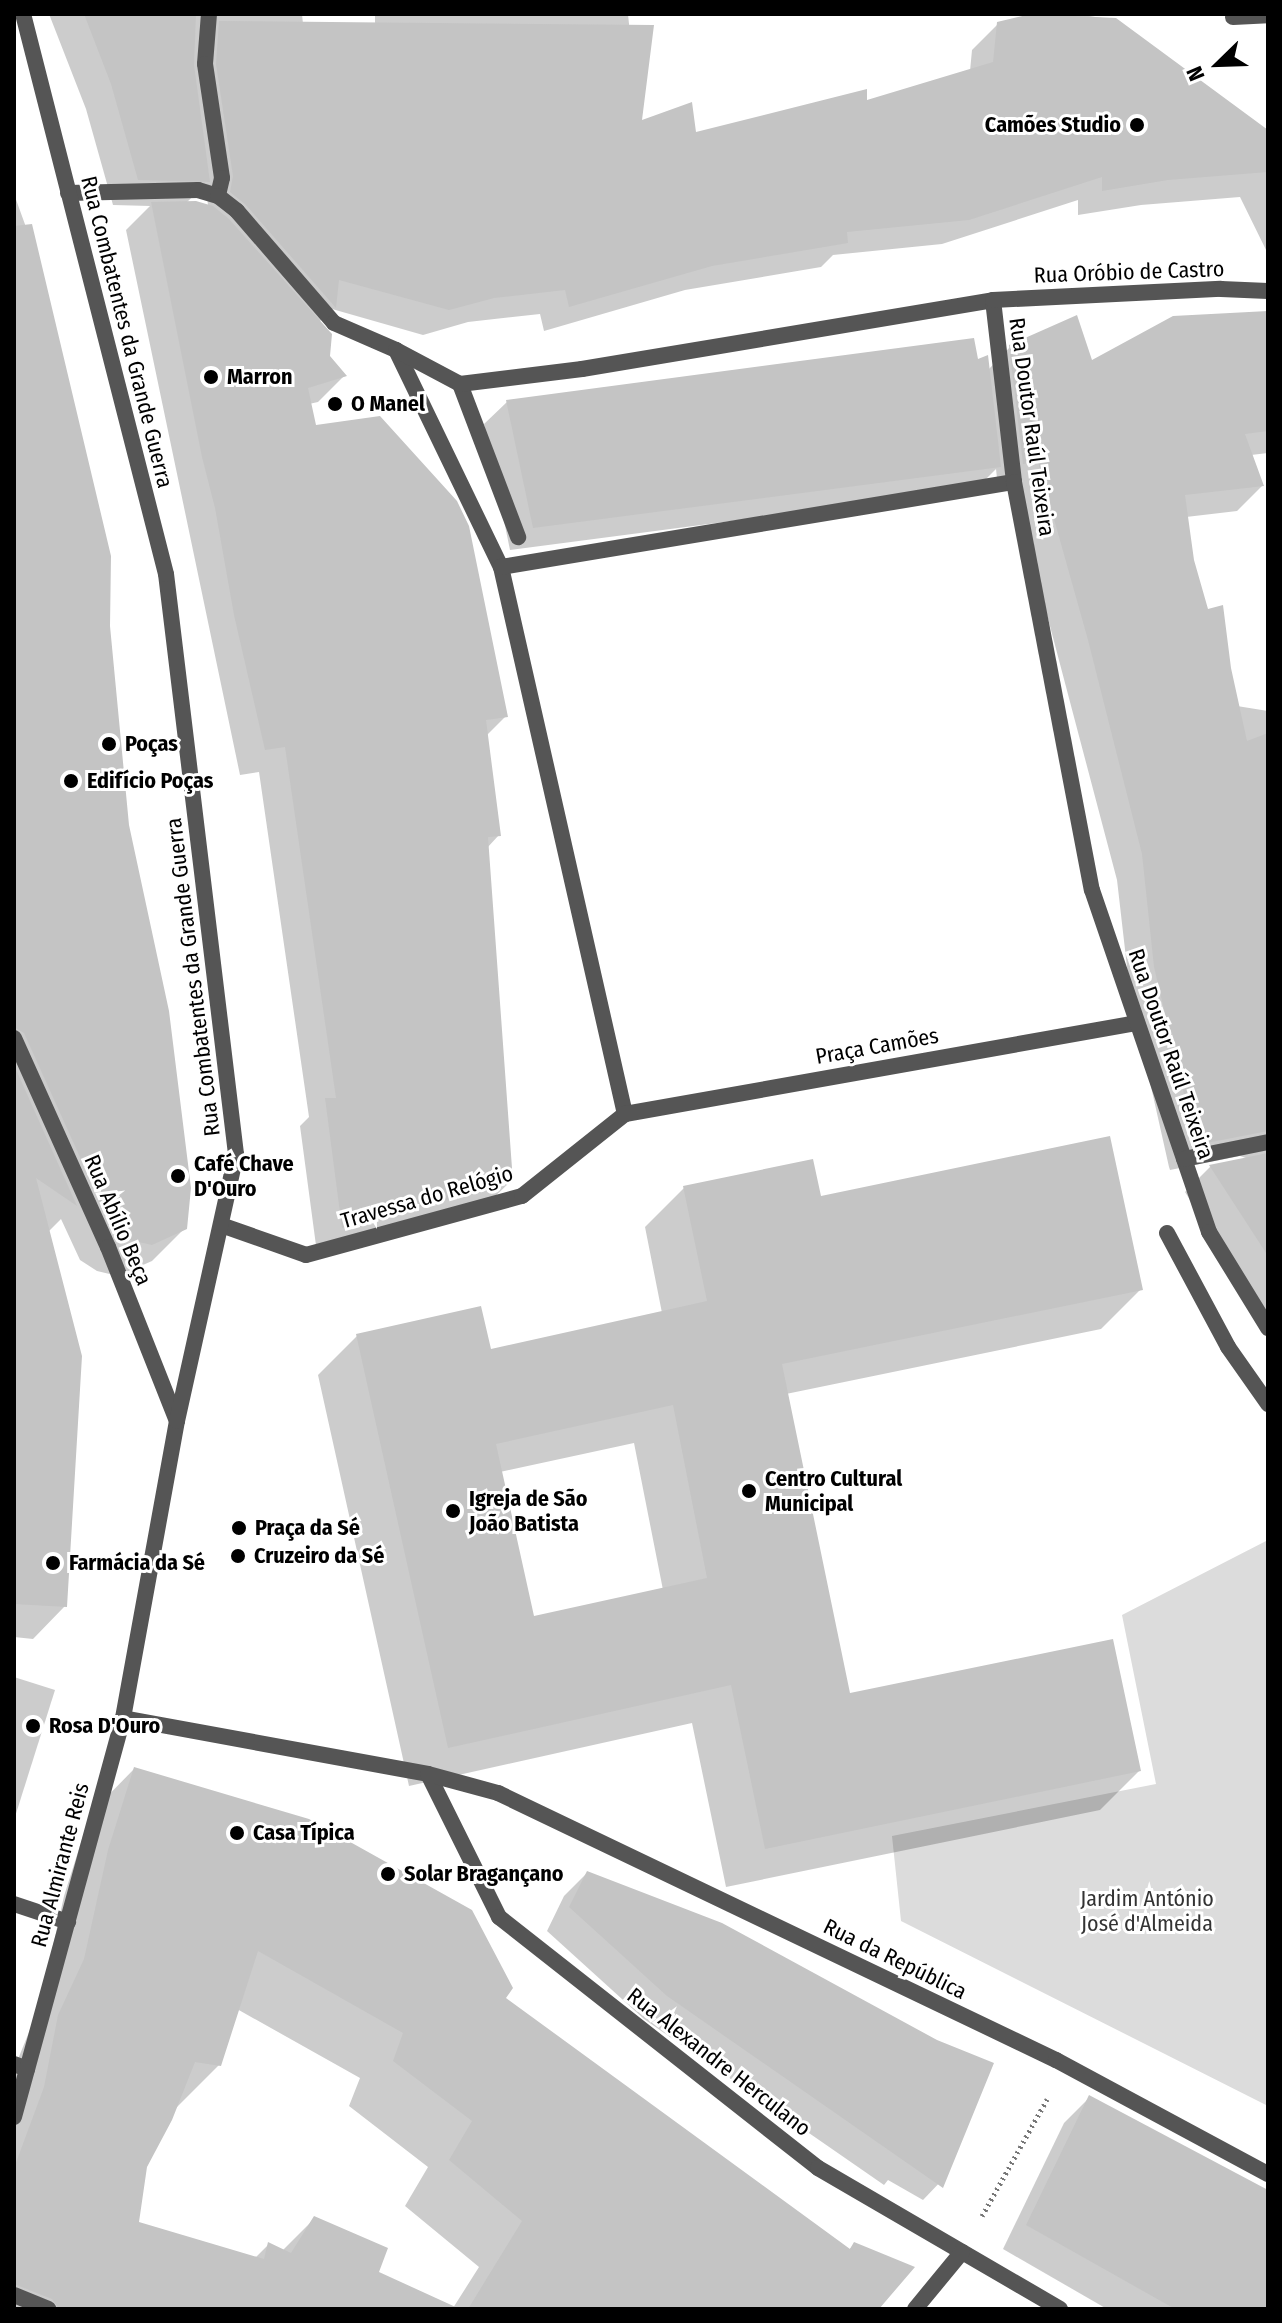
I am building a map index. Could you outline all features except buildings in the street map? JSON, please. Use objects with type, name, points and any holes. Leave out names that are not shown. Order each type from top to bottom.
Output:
[{"type":"street","name":"Rua Combatentes da Grande Guerra","points":[[23,14],[166,574],[236,1154],[177,1421]]},
{"type":"street","points":[[209,14],[205,64],[222,178],[218,196]]},
{"type":"street","points":[[1233,17],[1268,15]]},
{"type":"street","points":[[68,193],[198,190],[218,196],[237,211],[334,323],[396,350],[460,384],[518,537]]},
{"type":"street","name":"Rua Oróbio de Castro","points":[[993,300],[1221,289],[1268,291]]},
{"type":"street","name":"Rua Doutor Raúl Teixeira","points":[[460,384],[582,369],[993,300],[1014,482],[1092,890],[1209,1232],[1268,1328]]},
{"type":"street","points":[[396,350],[501,567],[625,1114]]},
{"type":"street","points":[[501,567],[1014,482]]},
{"type":"street","name":"Praça Camões","points":[[625,1114],[1137,1023]]},
{"type":"street","name":"Rua Abílio Beça","points":[[14,1038],[108,1247],[177,1421]]},
{"type":"street","name":"Travessa do Relógio","points":[[221,1225],[306,1255],[476,1209],[522,1196],[625,1114]]},
{"type":"street","points":[[1184,1159],[1268,1142]]},
{"type":"street","points":[[1167,1233],[1228,1347],[1268,1404]]},
{"type":"street","points":[[177,1421],[123,1718],[428,1774]]},
{"type":"street","name":"Rua Almirante Reis","points":[[14,2117],[20,2066],[68,1922],[123,1718]]},
{"type":"street","name":"Rua da República","points":[[428,1774],[498,1793],[1066,2066],[1268,2174]]},
{"type":"street","name":"Rua Alexandre Herculano","points":[[428,1774],[499,1917],[818,2168],[1060,2309]]},
{"type":"street","points":[[14,1904],[68,1922]]},
{"type":"street","points":[[915,2309],[962,2252]]},
{"type":"street","points":[[14,2295],[48,2309]]},
{"type":"path","points":[[962,2252],[1066,2066]]},
{"type":"green space","name":"Jardim António José d'Almeida","points":[[1268,1540],[1268,2106],[901,1921],[892,1836],[1156,1784],[1122,1615]]},
{"type":"place","name":"Camões Studio","points":[[1137,125]]},
{"type":"place","name":"Marron","points":[[211,377]]},
{"type":"place","name":"O Manel","points":[[335,404]]},
{"type":"place","name":"Poças","points":[[109,744]]},
{"type":"place","name":"Edifício Poças","points":[[71,781]]},
{"type":"place","name":"Café Chave D'Ouro","points":[[178,1176]]},
{"type":"place","name":"Centro Cultural Municipal","points":[[749,1491]]},
{"type":"place","name":"Igreja de São João Batista","points":[[453,1511]]},
{"type":"place","name":"Praça da Sé","points":[[239,1528]]},
{"type":"place","name":"Cruzeiro da Sé","points":[[238,1556]]},
{"type":"place","name":"Farmácia da Sé","points":[[53,1563]]},
{"type":"place","name":"Rosa D'Ouro","points":[[33,1726]]},
{"type":"place","name":"Casa Típica","points":[[237,1833]]},
{"type":"place","name":"Solar Bragançano","points":[[388,1874]]}]
